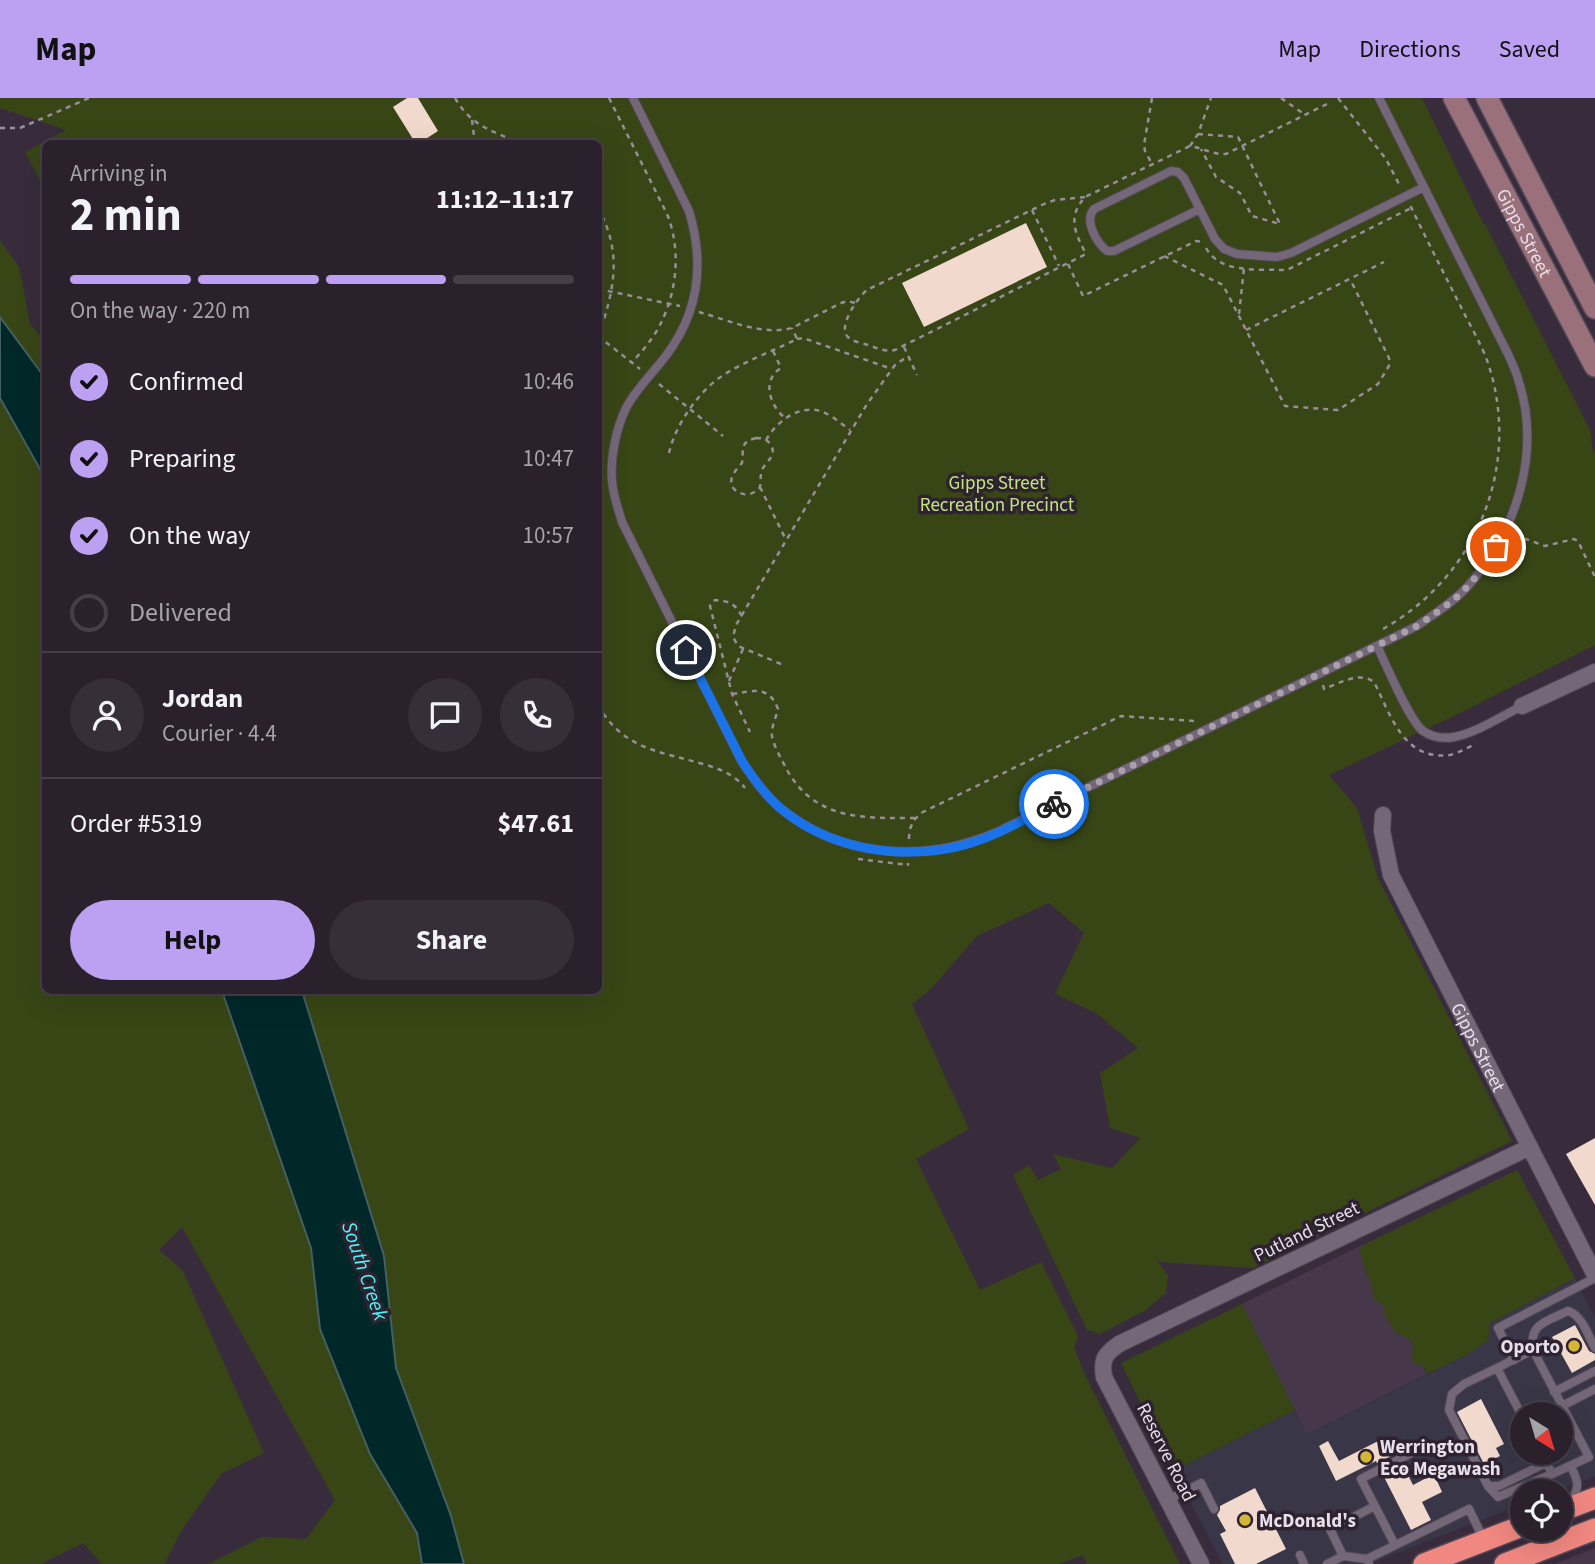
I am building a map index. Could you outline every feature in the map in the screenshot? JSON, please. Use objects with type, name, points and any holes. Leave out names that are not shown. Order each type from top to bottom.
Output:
[{"type":"highway","points":[[1573,1505],[1595,1497]]},
{"type":"highway","points":[[1505,1564],[1595,1529]]},
{"type":"highway","points":[[1424,1564],[1510,1531]]},
{"type":"main road","name":"Gipps Street","points":[[1454,98],[1595,366]]},
{"type":"main road","name":"Gipps Street","points":[[1487,98],[1595,308]]},
{"type":"street","points":[[1522,706],[1595,672]]},
{"type":"street","name":"Gipps Street","points":[[1383,815],[1381,831],[1391,875],[1595,1276]]},
{"type":"street","name":"Putland Street","points":[[1105,1358],[1119,1344],[1530,1147]]},
{"type":"street","name":"Reserve Road","points":[[1105,1358],[1102,1364],[1104,1377],[1201,1564]]},
{"type":"lane","points":[[633,98],[689,211],[694,228],[698,266],[691,310],[680,335],[627,407],[620,423],[612,461],[612,480],[622,522],[742,761],[766,793],[780,807],[816,830],[865,848],[887,852],[957,847],[997,832],[1417,626],[1466,588],[1486,563],[1506,531],[1517,504],[1526,456],[1527,432],[1519,380],[1379,98]]},
{"type":"lane","points":[[1200,209],[1114,251],[1107,251],[1101,246],[1089,222],[1094,209],[1171,171],[1178,172],[1184,178],[1200,209],[1215,239],[1224,249],[1237,254],[1278,257],[1424,187]]},
{"type":"lane","points":[[1377,646],[1412,718],[1421,729],[1435,737],[1453,737],[1472,731],[1522,706]]},
{"type":"lane","points":[[1514,1360],[1498,1328],[1595,1276]]},
{"type":"lane","points":[[1560,1402],[1533,1350],[1531,1339],[1536,1327],[1568,1311],[1578,1317],[1595,1348]]},
{"type":"lane","points":[[1533,1350],[1464,1384],[1452,1394],[1449,1410],[1488,1486],[1498,1497],[1592,1457],[1573,1425]]},
{"type":"lane","points":[[1497,1368],[1515,1402]]},
{"type":"lane","points":[[1554,1392],[1595,1371]]},
{"type":"lane","points":[[1570,1402],[1595,1389]]},
{"type":"lane","points":[[1395,1545],[1361,1479],[1411,1453]]},
{"type":"lane","points":[[1488,1486],[1499,1486],[1542,1465]]},
{"type":"lane","points":[[1547,1465],[1552,1474]]},
{"type":"lane","points":[[1571,1466],[1579,1488],[1573,1500]]},
{"type":"lane","points":[[1168,1500],[1201,1483],[1214,1508]]},
{"type":"lane","points":[[1343,1556],[1330,1529],[1375,1506]]},
{"type":"lane","points":[[1327,1564],[1343,1556],[1368,1561],[1469,1509],[1485,1541]]},
{"type":"lane","points":[[1300,1555],[1304,1564]]},
{"type":"path","points":[[0,128],[20,128],[89,98]]},
{"type":"path","points":[[455,98],[472,120],[512,140]]},
{"type":"path","points":[[609,98],[671,223],[673,234],[676,270],[669,304],[658,328],[632,362]]},
{"type":"path","points":[[1086,197],[1055,200],[867,290],[855,303],[844,329],[845,334],[850,339],[888,351],[1086,254],[1075,232],[1074,221],[1080,202],[1190,146],[1198,134],[1211,98]]},
{"type":"path","points":[[1281,98],[1305,114]]},
{"type":"path","points":[[1338,98],[1386,159],[1405,196],[1487,361],[1498,413],[1499,454],[1492,494],[1482,521],[1445,579],[1399,620],[1381,630]]},
{"type":"path","points":[[1150,99],[1144,145],[1152,164]]},
{"type":"path","points":[[1190,146],[1217,155],[1226,154],[1331,102]]},
{"type":"path","points":[[472,120],[474,140]]},
{"type":"path","points":[[1198,134],[1237,137],[1280,224],[1252,216],[1240,193],[1216,177],[1201,149]]},
{"type":"path","points":[[1032,210],[1060,267]]},
{"type":"path","points":[[602,215],[613,254],[614,272],[612,292],[602,327]]},
{"type":"path","points":[[1239,316],[1246,255]]},
{"type":"path","points":[[1164,256],[1223,285],[1285,406],[1338,410],[1378,384],[1390,364],[1390,358],[1349,279]]},
{"type":"path","points":[[1246,330],[1384,262]]},
{"type":"path","points":[[602,290],[669,304],[761,330],[792,328],[841,303],[855,303]]},
{"type":"path","points":[[792,328],[797,339]]},
{"type":"path","points":[[669,453],[678,424],[716,381],[797,339],[803,338],[892,369]]},
{"type":"path","points":[[602,340],[723,436]]},
{"type":"path","points":[[903,345],[918,375]]},
{"type":"path","points":[[773,351],[781,368],[773,374],[770,396],[776,409],[785,418]]},
{"type":"path","points":[[781,664],[735,643],[733,637],[736,625],[850,430],[892,369],[908,356]]},
{"type":"path","points":[[766,440],[785,418],[812,410],[828,414],[850,430]]},
{"type":"path","points":[[760,487],[750,495],[744,495],[734,489],[731,480],[733,473],[742,463],[741,453],[746,442],[756,438],[766,440],[773,450],[771,459],[763,467],[760,487],[786,540]]},
{"type":"path","points":[[1482,521],[1545,547],[1574,539],[1578,541],[1595,577]]},
{"type":"path","points":[[742,616],[729,602],[715,600],[711,603],[732,694],[750,732]]},
{"type":"path","points":[[729,681],[743,648]]},
{"type":"path","points":[[1317,675],[1324,689],[1361,676],[1374,682],[1404,740],[1420,751],[1451,755],[1475,744]]},
{"type":"path","points":[[732,694],[762,691],[771,696],[778,709],[772,738],[796,785],[814,800],[856,816],[915,818]]},
{"type":"path","points":[[602,711],[617,730],[641,747],[719,768],[734,776],[749,793]]},
{"type":"path","points":[[852,857],[879,863],[908,865],[909,832],[915,818],[923,812],[1121,716],[1194,721],[1201,719]]},
{"type":"shaded area","points":[[1362,1245],[1427,1374],[1307,1434],[1242,1304]]},
{"type":"shaded area","points":[[1575,1278],[1595,1318],[1595,1476],[1573,1485],[1573,1479],[1510,1479],[1510,1509],[1369,1564],[1223,1564],[1174,1471],[1295,1410],[1307,1434],[1465,1356],[1488,1341],[1490,1323]]},
{"type":"shaded area","points":[[1595,1548],[1595,1564],[1555,1564]]},
{"type":"green space","name":"Gipps Street Recreation Precinct","points":[[0,98],[1422,98],[1591,432],[1595,454],[1595,645],[1329,775],[1357,808],[1378,878],[1512,1141],[1253,1268],[1158,1262],[1168,1276],[1166,1293],[1146,1310],[1100,1334],[1087,1330],[1013,1175],[1029,1165],[1038,1180],[1061,1169],[1053,1154],[1112,1168],[1140,1138],[1110,1128],[1100,1073],[1138,1048],[1096,1013],[1055,994],[1084,933],[1049,903],[977,936],[930,990],[912,1004],[969,1129],[916,1159],[980,1290],[1041,1262],[1078,1336],[1074,1347],[1086,1377],[1180,1564],[1087,1564],[1083,1555],[1059,1564],[208,1564],[262,1537],[306,1539],[335,1500],[182,1227],[159,1250],[183,1271],[264,1453],[221,1474],[180,1533],[165,1564],[102,1564],[83,1543],[41,1564],[0,1564],[0,240],[19,267],[30,324],[42,337],[42,994],[602,994],[602,140],[47,140],[66,130],[0,108]]},
{"type":"green space","points":[[42,143],[42,184],[25,152]]},
{"type":"green space","points":[[1517,1170],[1575,1278],[1490,1323],[1488,1341],[1465,1356],[1427,1374],[1423,1366],[1411,1362],[1413,1346],[1410,1340],[1395,1332],[1383,1313],[1384,1305],[1374,1300],[1359,1249]]},
{"type":"green space","points":[[1242,1304],[1295,1410],[1174,1471],[1121,1363]]},
{"type":"water","points":[[0,317],[42,374],[42,473],[0,398]]},
{"type":"water","name":"South Creek","points":[[223,994],[303,994],[384,1256],[396,1368],[451,1516],[464,1564],[422,1564],[417,1533],[370,1454],[320,1329],[311,1248]]},
{"type":"building","points":[[407,98],[418,98],[438,131],[424,140],[414,140],[393,107]]},
{"type":"building","points":[[1026,223],[1047,267],[924,327],[902,283]]},
{"type":"building","points":[[1595,1138],[1595,1205],[1566,1154]]},
{"type":"building","name":"Oporto","points":[[1575,1325],[1589,1351],[1595,1354],[1595,1360],[1572,1373],[1552,1337]]},
{"type":"building","points":[[1481,1399],[1504,1444],[1496,1448],[1500,1456],[1484,1464],[1457,1412]]},
{"type":"building","name":"Werrington Eco Megawash","points":[[1386,1437],[1395,1454],[1336,1481],[1319,1446],[1328,1441],[1339,1461]]},
{"type":"building","points":[[1403,1465],[1413,1485],[1434,1474],[1442,1492],[1422,1502],[1431,1520],[1411,1530],[1383,1475]]},
{"type":"building","name":"McDonald's","points":[[1255,1488],[1286,1549],[1256,1564],[1235,1564],[1220,1534],[1226,1531],[1217,1515],[1220,1506]]},
{"type":"way so far","points":[[1054,804],[1417,626],[1466,588],[1496,547]]},
{"type":"place","name":"Oporto","points":[[1574,1346]]},
{"type":"place","name":"Werrington Eco Megawash","points":[[1366,1457]]},
{"type":"place","name":"McDonald's","points":[[1245,1520]]},
{"type":"route","points":[[686,650],[752,777],[780,807],[816,830],[837,839],[887,852],[933,851],[977,841],[1054,804]]}]
